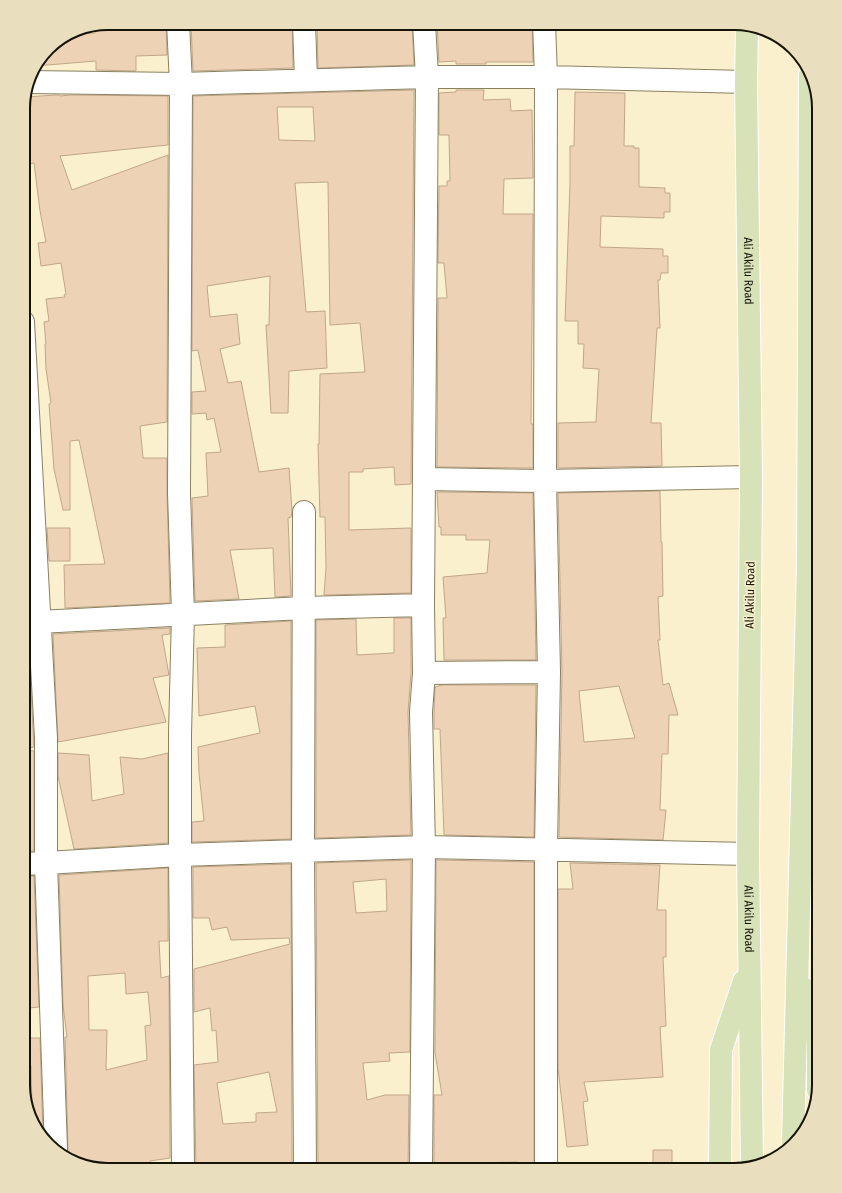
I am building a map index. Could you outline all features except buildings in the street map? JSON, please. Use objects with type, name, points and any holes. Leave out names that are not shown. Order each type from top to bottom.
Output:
[{"type":"main road","name":"Ali Akilu Road","points":[[747,32],[746,82],[751,477],[748,854],[752,1160]]},
{"type":"main road","points":[[793,1135],[808,565],[810,93]]},
{"type":"main road","points":[[798,960],[812,1018]]},
{"type":"main road","points":[[720,1163],[721,1050],[749,964]]},
{"type":"street","points":[[178,30],[181,84],[179,493],[182,614],[180,855],[183,1163]]},
{"type":"street","points":[[304,30],[306,80]]},
{"type":"street","points":[[421,1163],[424,847],[421,712],[424,674],[423,605],[427,77],[424,30]]},
{"type":"street","points":[[544,30],[546,77],[545,481],[549,672],[546,849],[546,1163]]},
{"type":"street","points":[[35,82],[181,84],[427,77],[546,77],[746,82]]},
{"type":"street","points":[[30,453],[46,738],[46,863],[56,1142]]},
{"type":"street","points":[[425,479],[545,481],[751,477]]},
{"type":"street","points":[[304,512],[303,852],[305,1163]]},
{"type":"street","points":[[39,622],[303,608],[423,605]]},
{"type":"street","points":[[424,674],[549,672]]},
{"type":"street","points":[[30,864],[180,855],[424,847],[748,854]]}]
